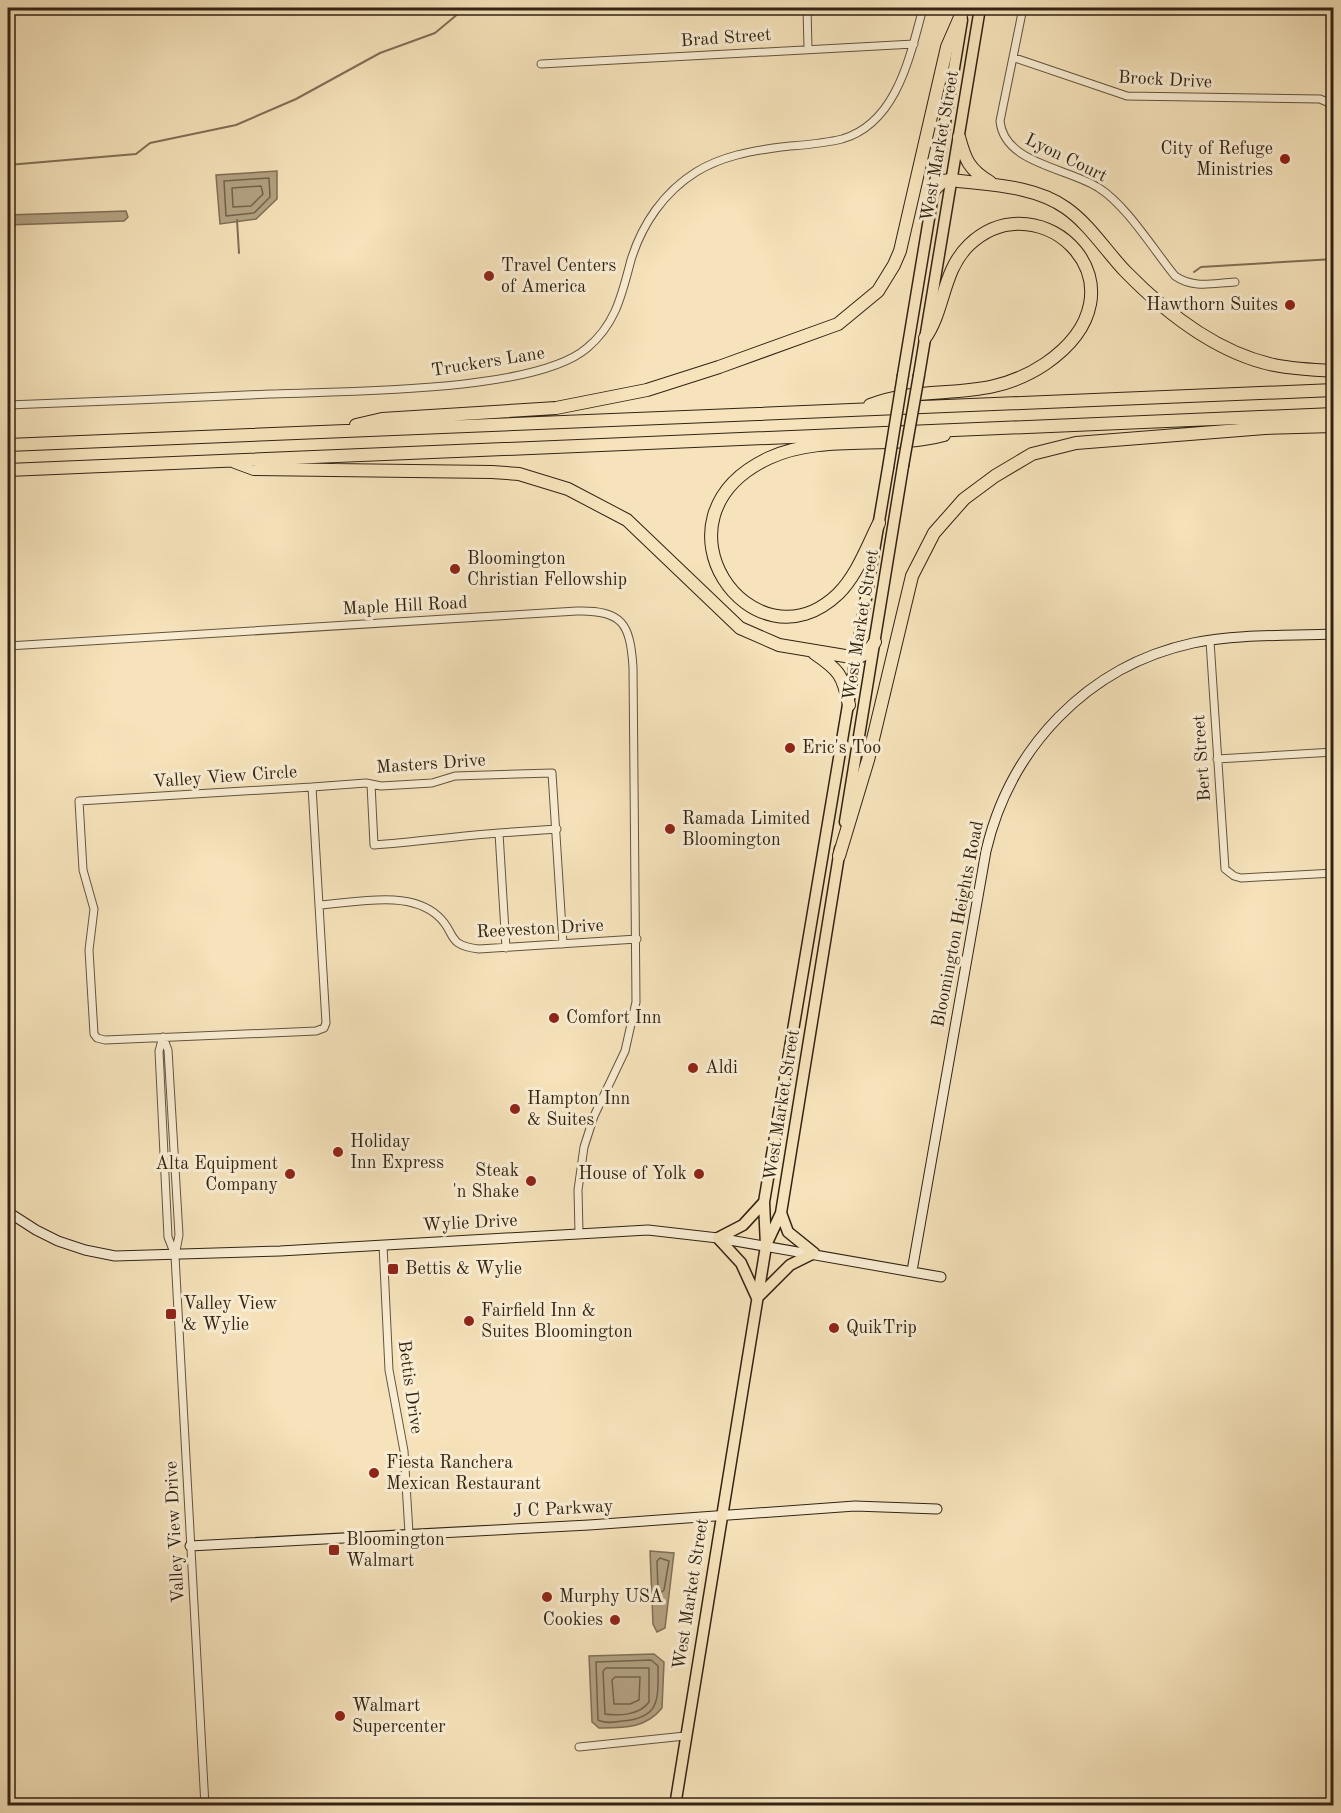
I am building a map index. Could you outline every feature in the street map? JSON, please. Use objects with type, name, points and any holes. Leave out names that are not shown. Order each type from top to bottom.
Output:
[{"type":"highway","points":[[320,432],[382,419],[543,410],[647,390],[766,352],[838,324],[868,302],[894,265],[905,231],[947,47],[964,8]]},
{"type":"highway","points":[[959,137],[968,165],[975,173],[996,185]]},
{"type":"highway","points":[[934,190],[943,182],[951,180],[996,185],[1040,195],[1066,208],[1156,303],[1222,345],[1273,365],[1334,372]]},
{"type":"highway","points":[[859,409],[887,398],[988,389],[1008,383],[1044,364],[1072,342],[1087,318],[1092,301],[1087,269],[1080,255],[1065,238],[1046,229],[1028,225],[992,231],[972,243],[957,260],[948,277],[936,323],[925,338]]},
{"type":"highway","points":[[8,445],[1334,390]]},
{"type":"highway","points":[[8,470],[1334,414]]},
{"type":"highway","points":[[839,856],[868,760],[912,576],[934,533],[964,499],[995,476],[1032,454],[1076,443],[1254,428],[1334,426]]},
{"type":"highway","points":[[879,523],[856,571],[837,594],[823,605],[793,615],[763,612],[742,602],[730,591],[716,566],[710,539],[715,512],[724,495],[742,474],[770,458],[810,447],[923,440],[966,429]]},
{"type":"highway","points":[[228,460],[254,469],[519,474],[568,489],[627,520],[740,628],[779,645],[857,658],[867,653],[875,642]]},
{"type":"highway","points":[[811,651],[835,668],[842,676],[849,705]]},
{"type":"main road","name":"West Market Street","points":[[675,1806],[766,1246],[764,1202],[857,658],[964,8]]},
{"type":"main road","name":"West Market Street","points":[[766,1246],[781,1213],[980,8]]},
{"type":"main road","name":"Bloomington Heights Road","points":[[912,1271],[977,891],[990,835],[1003,797],[1027,753],[1057,717],[1088,690],[1150,656],[1210,640],[1334,634]]},
{"type":"main road","points":[[764,1202],[743,1225],[718,1238],[741,1263],[757,1298],[790,1265],[814,1253],[788,1232],[781,1213]]},
{"type":"main road","name":"Wylie Drive","points":[[8,1212],[36,1230],[85,1251],[123,1257],[579,1233],[659,1231],[814,1253],[941,1276]]},
{"type":"main road","name":"J C Parkway","points":[[190,1546],[721,1517],[855,1506],[937,1509]]},
{"type":"street","points":[[807,8],[808,48]]},
{"type":"street","name":"Truckers Lane","points":[[8,405],[418,388],[464,383],[553,367],[586,349],[613,319],[638,243],[652,215],[669,193],[696,173],[726,158],[761,150],[830,142],[861,130],[885,108],[905,70],[923,8]]},
{"type":"street","points":[[1015,57],[1023,8]]},
{"type":"street","name":"Brad Street","points":[[541,64],[914,44]]},
{"type":"street","name":"Brock Drive","points":[[1015,57],[1127,96],[1320,99],[1334,105]]},
{"type":"street","name":"Lyon Court","points":[[1015,57],[1000,121],[1004,138],[1012,148],[1098,187],[1122,210],[1174,276],[1193,285],[1235,282]]},
{"type":"street","name":"Maple Hill Road","points":[[8,646],[578,611],[609,613],[624,625],[632,646],[636,1002],[626,1051],[588,1133],[578,1190],[579,1233]]},
{"type":"street","name":"Bert Street","points":[[1210,640],[1222,850],[1224,865],[1228,873],[1241,878],[1334,873]]},
{"type":"street","points":[[1217,759],[1334,752]]},
{"type":"street","name":"Masters Drive","points":[[312,787],[432,783],[455,776],[552,773],[557,829]]},
{"type":"street","points":[[371,784],[374,845],[434,841],[455,836],[557,829],[562,944]]},
{"type":"street","name":"Valley View Circle","points":[[312,787],[326,1023],[321,1030],[105,1040],[97,1038],[94,1034],[89,950],[93,909],[83,870],[79,801],[312,787]]},
{"type":"street","points":[[499,833],[506,948]]},
{"type":"street","name":"Reeveston Drive","points":[[319,905],[398,900],[414,904],[439,916],[453,940],[466,947],[506,948],[637,939]]},
{"type":"street","name":"Valley View Drive","points":[[163,1037],[168,1050],[179,1235],[175,1256],[205,1806]]},
{"type":"street","name":"Bettis Drive","points":[[382,1245],[389,1370],[404,1451],[409,1533]]},
{"type":"street","points":[[579,1747],[685,1736]]},
{"type":"water","points":[[277,171],[277,199],[256,219],[220,224],[216,175]]},
{"type":"water","points":[[126,211],[128,217],[124,221],[8,225],[8,215]]},
{"type":"water","points":[[650,1551],[674,1553],[665,1628],[657,1632],[653,1624]]},
{"type":"water","points":[[654,1654],[664,1662],[662,1708],[641,1724],[599,1728],[592,1722],[589,1656]]},
{"type":"waterway","points":[[8,165],[136,154],[150,143],[236,125],[296,99],[380,53],[435,33],[465,8]]},
{"type":"waterway","points":[[237,220],[239,253]]},
{"type":"waterway","points":[[1194,272],[1201,267],[1334,259]]},
{"type":"place","name":"City of Refuge Ministries","points":[[1285,159]]},
{"type":"place","name":"Travel Centers of America","points":[[489,276]]},
{"type":"place","name":"Hawthorn Suites","points":[[1290,305]]},
{"type":"place","name":"Bloomington Christian Fellowship","points":[[455,569]]},
{"type":"place","name":"Eric's Too","points":[[790,748]]},
{"type":"place","name":"Ramada Limited Bloomington","points":[[670,829]]},
{"type":"place","name":"Comfort Inn","points":[[554,1018]]},
{"type":"place","name":"Aldi","points":[[693,1068]]},
{"type":"place","name":"Hampton Inn & Suites","points":[[515,1109]]},
{"type":"place","name":"Holiday Inn Express","points":[[338,1152]]},
{"type":"place","name":"Alta Equipment Company","points":[[290,1174]]},
{"type":"place","name":"House of Yolk","points":[[699,1174]]},
{"type":"place","name":"Steak 'n Shake","points":[[531,1181]]},
{"type":"place","name":"Bettis & Wylie","points":[[393,1269]]},
{"type":"place","name":"Valley View & Wylie","points":[[171,1314]]},
{"type":"place","name":"Fairfield Inn & Suites Bloomington","points":[[469,1321]]},
{"type":"place","name":"QuikTrip","points":[[834,1328]]},
{"type":"place","name":"Fiesta Ranchera Mexican Restaurant","points":[[374,1473]]},
{"type":"place","name":"Bloomington Walmart","points":[[334,1550]]},
{"type":"place","name":"Murphy USA","points":[[547,1597]]},
{"type":"place","name":"Cookies","points":[[615,1620]]},
{"type":"place","name":"Walmart Supercenter","points":[[340,1716]]}]
